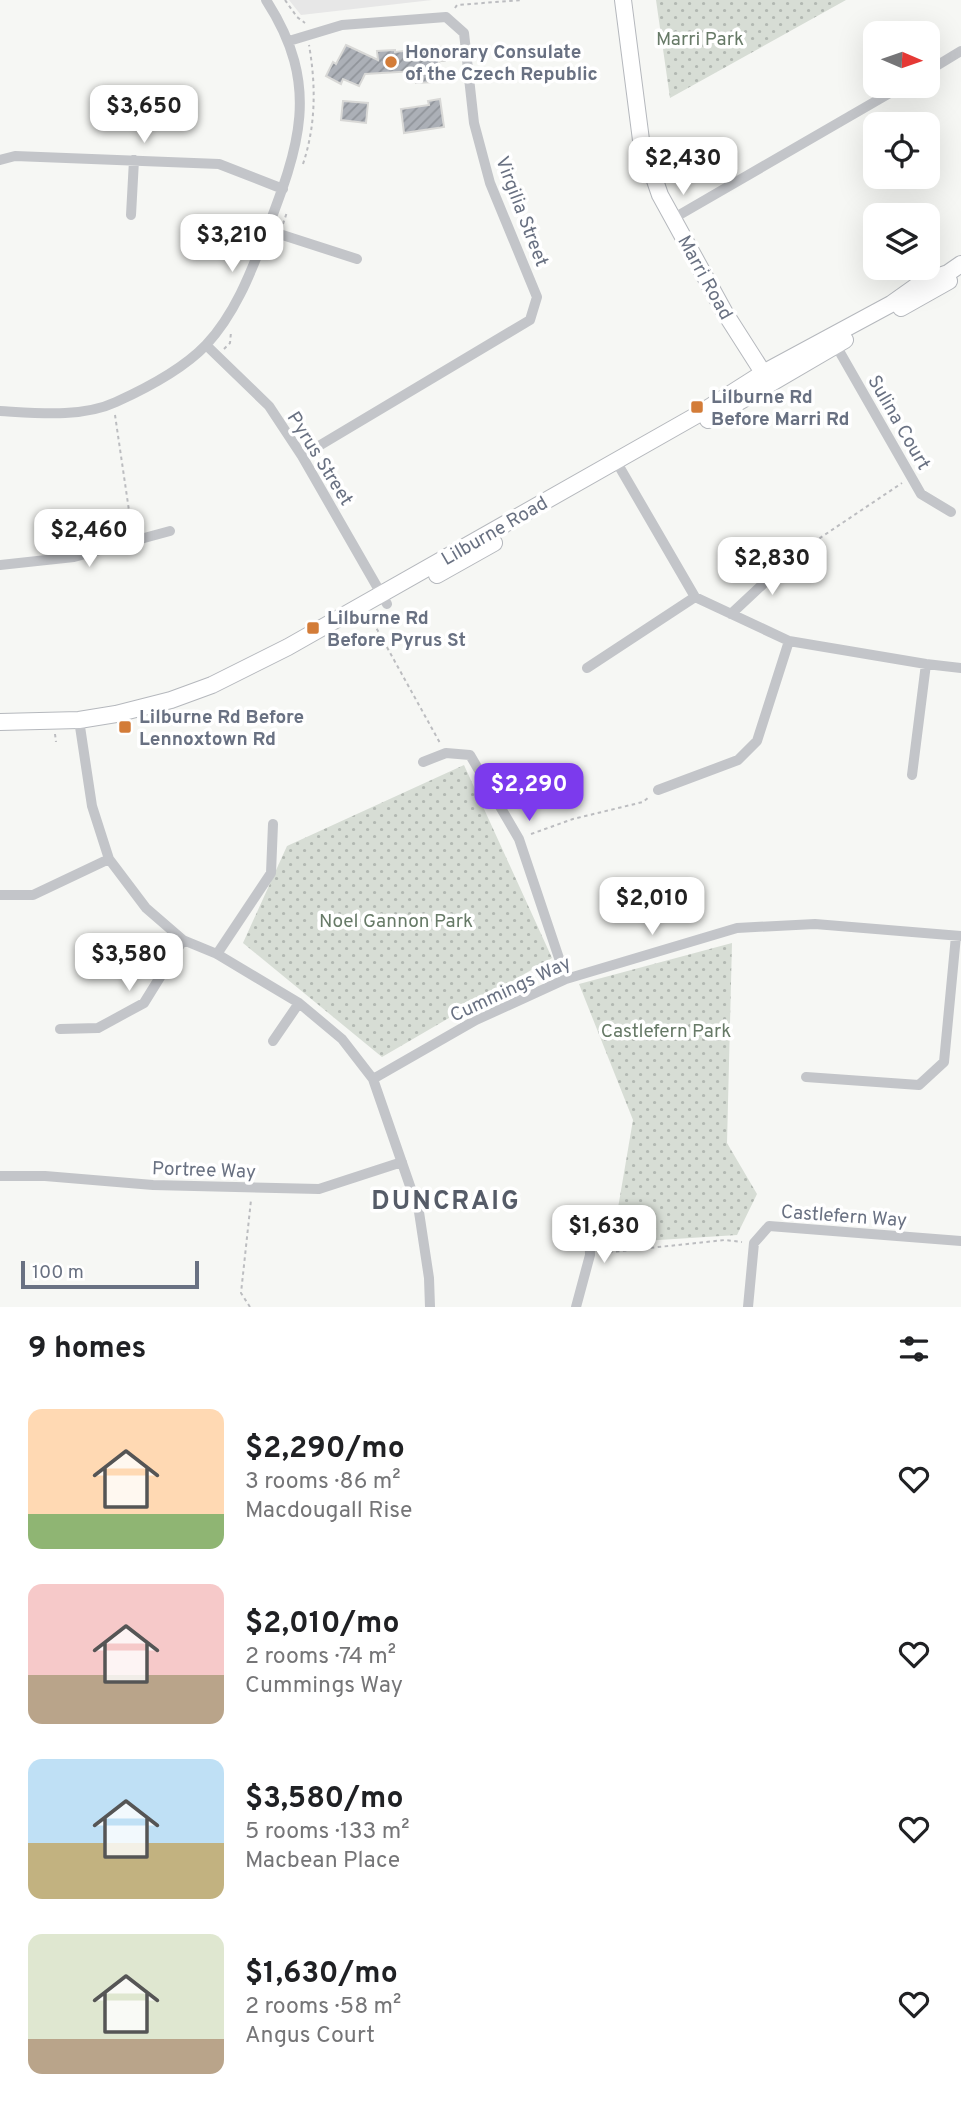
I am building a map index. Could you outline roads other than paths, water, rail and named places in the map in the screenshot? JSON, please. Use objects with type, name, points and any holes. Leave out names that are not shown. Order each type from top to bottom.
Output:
[{"type":"street","points":[[0,411],[77,411],[113,404],[164,377],[206,345],[226,319],[243,290],[283,189],[293,160],[300,113],[297,71],[289,41],[267,0]]},
{"type":"street","name":"Marri Road","points":[[623,0],[641,140],[660,195],[725,313],[767,379]]},
{"type":"street","name":"Virgilia Street","points":[[289,41],[342,24],[446,17],[464,33],[474,123],[490,183],[537,297],[530,320],[302,456]]},
{"type":"street","points":[[940,64],[961,51]]},
{"type":"street","points":[[674,218],[881,98]]},
{"type":"street","points":[[0,160],[15,156],[219,164],[283,189]]},
{"type":"street","points":[[131,215],[134,160]]},
{"type":"street","points":[[267,230],[357,258]]},
{"type":"street","name":"Lilburne Road","points":[[0,722],[117,725],[190,705],[285,660],[384,599],[833,341],[922,282],[948,273],[961,264]]},
{"type":"street","name":"Lilburne Road","points":[[833,341],[961,276]]},
{"type":"street","name":"Sulina Court","points":[[833,341],[921,494],[951,512]]},
{"type":"street","name":"Pyrus Street","points":[[206,345],[269,406],[302,456],[384,599]]},
{"type":"street","points":[[618,465],[695,597],[789,641],[961,668]]},
{"type":"street","points":[[0,565],[74,557],[170,531]]},
{"type":"street","points":[[731,614],[792,556]]},
{"type":"street","points":[[587,668],[695,597]]},
{"type":"street","points":[[657,790],[738,760],[757,741],[789,641]]},
{"type":"street","points":[[912,775],[926,664]]},
{"type":"street","points":[[80,725],[92,806],[109,859],[146,908],[183,940],[216,954],[299,1003],[342,1039],[373,1079],[419,1212],[429,1278],[430,1307]]},
{"type":"street","name":"Lilburne Road","points":[[0,733],[80,725]]},
{"type":"street","points":[[423,761],[446,753],[470,755],[519,839],[566,979]]},
{"type":"street","points":[[216,954],[271,873],[273,824]]},
{"type":"street","points":[[0,895],[33,895],[109,859]]},
{"type":"street","name":"Cummings Way","points":[[373,1079],[476,1020],[566,979],[737,928],[815,925],[959,936]]},
{"type":"street","points":[[806,1077],[919,1085],[944,1062],[959,936]]},
{"type":"street","points":[[60,1029],[98,1028],[144,1003],[183,940]]},
{"type":"street","points":[[273,1041],[299,1003]]},
{"type":"street","name":"Portree Way","points":[[0,1176],[45,1176],[153,1185],[319,1189],[402,1162]]},
{"type":"street","points":[[576,1307],[590,1255],[589,1216]]},
{"type":"street","name":"Castlefern Way","points":[[748,1307],[754,1243],[769,1226],[961,1241]]},
{"type":"place","name":"Honorary Consulate of the Czech Republic","points":[[391,62]]},
{"type":"place","name":"Lilburne Rd Before Marri Rd","points":[[697,407]]},
{"type":"place","name":"Lilburne Rd Before Pyrus St","points":[[313,628]]},
{"type":"place","name":"Lilburne Rd Before Lennoxtown Rd","points":[[125,727]]},
{"type":"district","name":"DUNCRAIG","points":[[446,1200]]},
{"type":"park label","name":"Marri Park","points":[[700,38]]},
{"type":"park label","name":"Noel Gannon Park","points":[[396,920]]},
{"type":"park label","name":"Castlefern Park","points":[[666,1030]]}]
